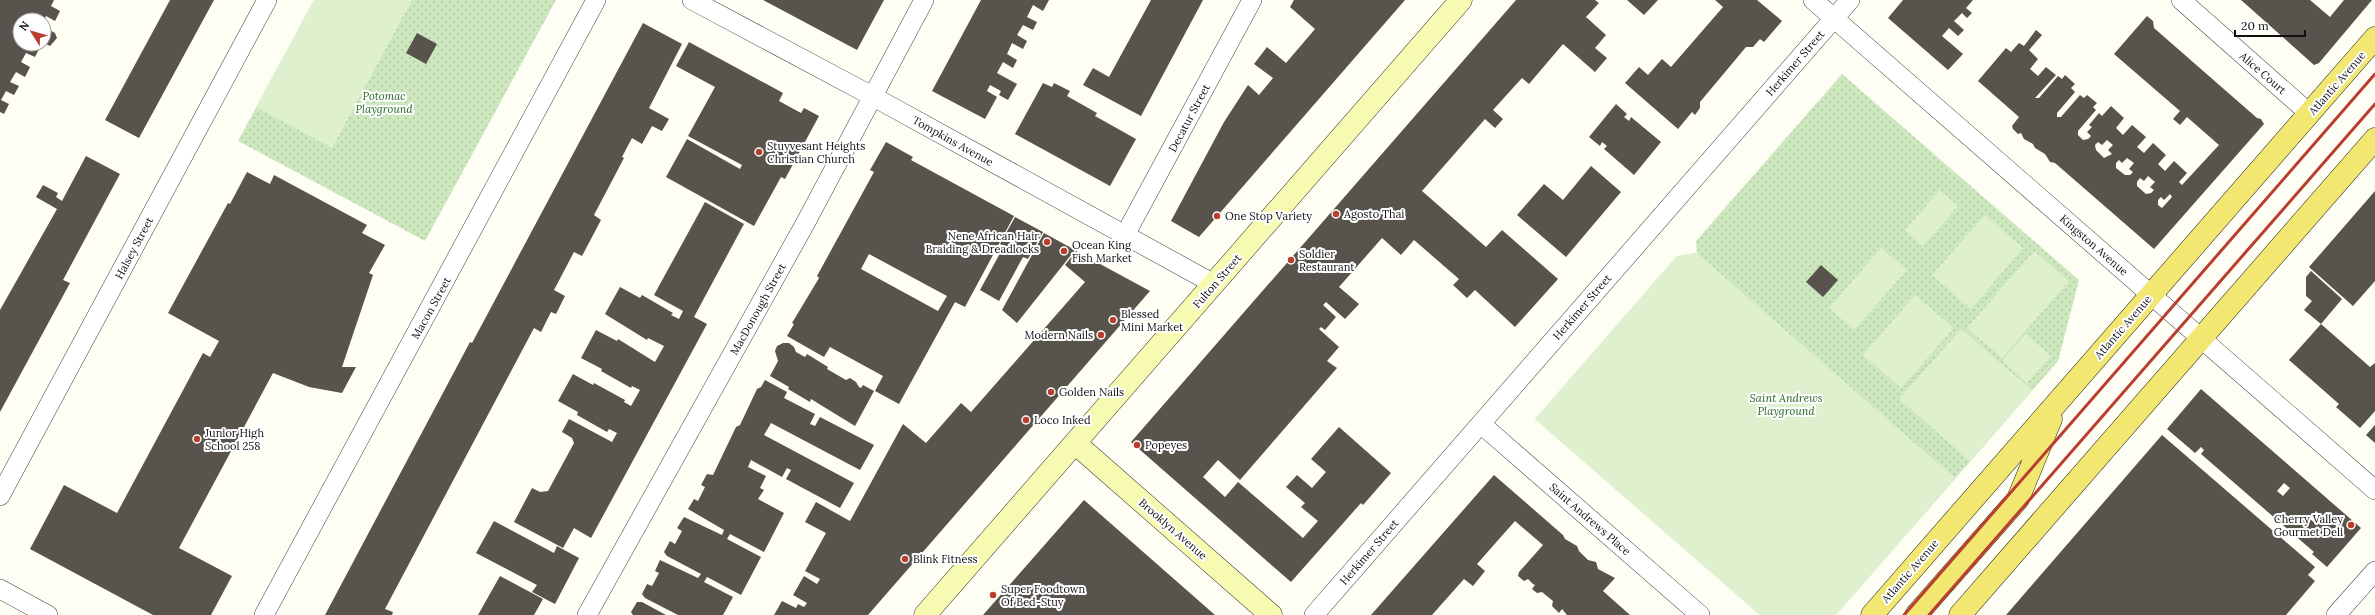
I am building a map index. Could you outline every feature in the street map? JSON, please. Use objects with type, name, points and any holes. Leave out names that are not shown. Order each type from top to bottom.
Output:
[{"type":"main road","name":"Fulton Street","points":[[925,615],[1461,0]]},
{"type":"main road","name":"Atlantic Avenue","points":[[1872,615],[2375,38]]},
{"type":"main road","points":[[1960,615],[2375,139]]},
{"type":"main road","points":[[1916,615],[2018,499],[2058,402]]},
{"type":"main road","name":"Brooklyn Avenue","points":[[1075,443],[1271,615]]},
{"type":"street","name":"Halsey Street","points":[[0,496],[268,0]]},
{"type":"street","name":"Macon Street","points":[[264,615],[596,0]]},
{"type":"street","name":"Tompkins Avenue","points":[[692,0],[872,96],[1214,284]]},
{"type":"street","name":"MacDonough Street","points":[[588,615],[806,222],[924,0]]},
{"type":"street","name":"Decatur Street","points":[[1125,235],[1252,0]]},
{"type":"street","name":"Kingston Avenue","points":[[1812,0],[2375,490]]},
{"type":"street","name":"Herkimer Street","points":[[1314,615],[1850,0]]},
{"type":"street","name":"Alice Court","points":[[2181,0],[2310,114]]},
{"type":"street","name":"Saint Andrews Place","points":[[1481,424],[1700,615]]},
{"type":"street","points":[[2336,615],[2375,571]]},
{"type":"street","points":[[0,589],[48,615]]},
{"type":"green space","name":"Potomac Playground","points":[[314,0],[556,0],[425,241],[238,141]]},
{"type":"green space","points":[[314,0],[412,0],[332,148],[256,107]]},
{"type":"green space","name":"Saint Andrews Playground","points":[[1842,74],[2079,280],[2058,361],[1836,615],[1760,615],[1535,419],[1677,256],[1697,253],[1696,241]]},
{"type":"green space","points":[[1940,190],[1958,206],[1923,246],[1905,230]]},
{"type":"green space","points":[[1985,215],[2023,248],[1971,309],[1932,275]]},
{"type":"green space","points":[[1881,248],[1907,270],[1854,330],[1829,308]]},
{"type":"green space","points":[[2034,251],[2069,281],[2002,358],[1967,328]]},
{"type":"green space","points":[[1697,253],[1955,478],[1836,615],[1760,615],[1535,419],[1677,256]]},
{"type":"green space","points":[[1915,295],[1954,328],[1901,388],[1863,355]]},
{"type":"green space","points":[[1961,329],[2032,390],[1970,461],[1899,399]]},
{"type":"green space","points":[[2026,334],[2051,356],[2027,383],[2002,361]]},
{"type":"building","points":[[0,0],[54,0],[51,6],[60,11],[55,21],[52,19],[52,12],[12,12],[12,52],[38,52],[35,57],[26,53],[21,62],[30,67],[25,77],[16,72],[10,82],[19,86],[14,95],[6,91],[1,100],[9,104],[4,114],[0,112]]},
{"type":"building","points":[[170,0],[214,0],[139,138],[105,120]]},
{"type":"building","points":[[763,0],[884,0],[857,50]]},
{"type":"building","points":[[981,0],[1049,0],[1043,11],[1033,5],[1027,17],[1037,22],[1033,30],[1023,25],[1017,35],[1027,41],[1023,49],[1012,43],[1007,54],[1017,60],[1013,68],[1003,62],[997,73],[1017,84],[1008,100],[999,95],[1001,91],[990,85],[987,91],[997,97],[985,119],[932,91]]},
{"type":"building","points":[[1151,0],[1203,0],[1141,116],[1083,85],[1093,68],[1109,77]]},
{"type":"building","points":[[1294,0],[1405,0],[1199,237],[1171,221],[1224,122],[1248,85],[1259,95],[1273,78],[1254,64],[1267,47],[1286,63],[1315,29],[1290,7]]},
{"type":"building","points":[[1516,0],[1595,0],[1599,3],[1586,17],[1606,35],[1595,48],[1607,58],[1595,72],[1563,44],[1529,84],[1522,78],[1493,110],[1503,119],[1495,128],[1485,119],[1422,191],[1486,247],[1502,230],[1558,279],[1515,327],[1475,290],[1467,298],[1453,285],[1459,279],[1414,240],[1401,255],[1382,238],[1339,287],[1359,304],[1345,319],[1326,302],[1323,305],[1336,317],[1325,330],[1321,327],[1319,329],[1339,347],[1327,361],[1337,368],[1240,480],[1218,460],[1203,477],[1225,497],[1238,482],[1303,538],[1318,521],[1301,507],[1305,503],[1286,487],[1297,475],[1312,488],[1326,472],[1311,459],[1339,427],[1391,473],[1363,505],[1361,503],[1291,582],[1131,442]]},
{"type":"building","points":[[1627,0],[1658,0],[1644,15]]},
{"type":"building","points":[[1715,0],[1757,0],[1782,21],[1764,42],[1760,39],[1753,47],[1746,47],[1700,102],[1700,108],[1695,115],[1692,112],[1678,129],[1625,83],[1639,67],[1648,75],[1662,59],[1671,67],[1723,7]]},
{"type":"building","points":[[1903,0],[1973,0],[1966,8],[1972,13],[1967,18],[1962,13],[1954,21],[1964,30],[1958,36],[1949,28],[1942,36],[1963,54],[1948,70],[1888,18]]},
{"type":"building","points":[[2241,0],[2310,0],[2330,17],[2344,0],[2372,0],[2319,63],[2314,65]]},
{"type":"building","points":[[2147,16],[2153,21],[2154,28],[2257,118],[2261,119],[2264,124],[2154,249],[2055,163],[2050,162],[2045,154],[2024,139],[2021,133],[2018,134],[2012,126],[2019,117],[1978,81],[2006,48],[2011,52],[2019,43],[2024,46],[2036,30],[2042,35],[2029,50],[2038,59],[2030,69],[2038,76],[2046,67],[2056,75],[2035,98],[2039,98],[2058,76],[2062,79],[2065,75],[2075,84],[2071,88],[2075,92],[2057,113],[2057,117],[2061,117],[2080,95],[2084,98],[2087,95],[2097,103],[2093,107],[2096,110],[2078,131],[2078,135],[2083,140],[2088,139],[2091,136],[2087,132],[2092,127],[2089,125],[2099,113],[2102,116],[2111,106],[2124,118],[2116,128],[2123,135],[2132,125],[2146,137],[2137,147],[2144,153],[2153,143],[2166,155],[2158,164],[2165,171],[2174,161],[2187,173],[2179,182],[2182,185],[2219,145],[2187,117],[2180,125],[2173,119],[2180,111],[2114,54]],"holes":[[[2107,140],[2113,145],[2108,150],[2112,154],[2104,158],[2096,150],[2095,145],[2098,142],[2102,145]],[[2127,158],[2134,163],[2129,169],[2133,172],[2130,175],[2125,175],[2116,168],[2116,163],[2119,160],[2122,163]],[[2148,176],[2155,182],[2150,187],[2154,190],[2151,193],[2146,194],[2137,186],[2137,182],[2140,178],[2144,181]],[[2170,194],[2172,197],[2162,208],[2158,205],[2158,200],[2161,197],[2164,200]]]},
{"type":"building","points":[[643,23],[682,44],[649,108],[669,119],[662,131],[652,126],[642,144],[632,138],[622,157],[624,158],[594,215],[601,220],[582,256],[574,252],[554,290],[565,296],[556,314],[551,312],[541,332],[534,328],[385,609],[393,612],[392,615],[325,615],[470,342],[472,343]]},
{"type":"building","points":[[52,31],[55,33],[57,38],[52,44]]},
{"type":"building","points":[[417,33],[437,44],[426,64],[406,53]]},
{"type":"building","name":"Stuyvesant Heights Christian Church","points":[[689,42],[783,93],[779,101],[801,113],[804,108],[819,116],[785,179],[781,177],[754,226],[666,177],[687,139],[740,169],[742,165],[688,136],[715,87],[676,66]]},
{"type":"building","points":[[1043,83],[1052,87],[1054,83],[1070,91],[1067,96],[1097,113],[1095,116],[1136,139],[1110,186],[1015,134]]},
{"type":"building","points":[[1616,104],[1627,114],[1624,117],[1629,121],[1631,117],[1661,142],[1634,175],[1604,149],[1607,146],[1602,142],[1600,146],[1589,137]]},
{"type":"building","points":[[886,142],[913,157],[911,160],[1014,216],[965,307],[955,302],[899,404],[875,391],[883,376],[830,347],[824,357],[787,336],[794,324],[792,323],[819,278],[817,276],[874,172],[870,170]],"holes":[[[869,254],[947,296],[938,311],[861,269]]]},
{"type":"building","points":[[86,156],[120,174],[63,280],[70,283],[0,412],[0,310],[57,209],[36,197],[43,185],[58,193],[56,197],[62,201]]},
{"type":"building","points":[[1591,166],[1621,192],[1566,257],[1517,215],[1544,184],[1563,200]]},
{"type":"building","name":"Junior High School 258","points":[[247,172],[270,184],[274,175],[367,225],[362,233],[385,245],[369,273],[373,275],[342,367],[356,367],[342,393],[309,387],[273,373],[179,548],[232,576],[211,615],[153,615],[30,549],[64,485],[117,513],[203,353],[210,357],[219,341],[168,313],[228,203],[230,204]]},
{"type":"building","points":[[2375,191],[2375,281],[2353,306],[2309,267]]},
{"type":"building","points":[[705,202],[744,224],[694,317],[707,324],[591,538],[574,528],[563,548],[514,522],[532,488],[540,492],[548,491],[574,443],[572,438],[562,432],[569,419],[612,442],[617,433],[609,429],[607,432],[577,415],[578,412],[558,401],[573,374],[593,385],[594,383],[625,400],[624,402],[631,406],[640,390],[632,386],[631,388],[601,371],[602,369],[581,358],[596,330],[617,341],[618,339],[655,362],[664,346],[648,338],[647,340],[605,314],[620,287],[640,298],[642,295],[673,313],[671,315],[679,319],[683,311],[654,295]]},
{"type":"building","points":[[1015,217],[1043,232],[1028,259],[1023,257],[999,301],[980,290],[1004,246],[1000,244]]},
{"type":"building","points":[[1044,233],[1075,250],[1017,323],[1002,310]]},
{"type":"building","points":[[1076,251],[1150,291],[868,615],[774,615],[782,601],[796,608],[798,604],[804,607],[807,603],[793,595],[804,576],[817,584],[820,579],[805,571],[826,533],[805,522],[816,502],[850,521],[903,424],[926,443],[961,403],[971,412],[1085,282],[1065,265]]},
{"type":"building","points":[[1821,265],[1838,280],[1823,297],[1806,282]]},
{"type":"building","points":[[2311,271],[2342,299],[2321,324],[2304,310],[2312,301],[2306,296],[2306,277]]},
{"type":"building","points":[[2321,324],[2370,367],[2375,363],[2375,411],[2360,428],[2336,407],[2339,404],[2289,360]]},
{"type":"building","points":[[783,343],[789,343],[794,347],[796,352],[805,357],[807,354],[828,367],[827,369],[846,380],[850,378],[856,382],[859,387],[861,388],[863,385],[874,391],[855,426],[811,399],[810,402],[770,376],[778,361],[775,351],[777,346]]},
{"type":"building","points":[[765,380],[787,392],[784,398],[815,414],[810,424],[815,426],[820,417],[874,445],[860,470],[771,423],[764,435],[854,483],[840,508],[786,479],[791,470],[787,468],[782,477],[751,460],[748,467],[766,476],[760,488],[764,490],[758,499],[784,513],[764,552],[730,534],[727,539],[761,557],[741,595],[707,577],[704,582],[733,597],[723,615],[678,615],[645,598],[642,594],[647,584],[652,586],[659,573],[655,571],[660,560],[698,578],[701,574],[667,556],[664,552],[670,541],[675,544],[682,531],[677,528],[684,517],[722,535],[724,530],[688,509],[694,499],[698,501],[705,487],[701,485],[707,474],[713,475],[736,427],[740,425],[757,389],[761,387]]},
{"type":"building","points":[[2201,389],[2361,528],[2327,567],[2312,554],[2314,552],[2201,454],[2204,450],[2201,447],[2195,453],[2167,429]],"holes":[[[2284,483],[2290,488],[2283,496],[2277,491]],[[2316,511],[2321,516],[2315,523],[2310,519]]]},
{"type":"building","points":[[2375,425],[2375,443],[2366,435]]},
{"type":"building","points":[[2162,435],[2315,567],[2308,575],[2315,581],[2286,615],[2006,615]]},
{"type":"building","points":[[1494,475],[1563,535],[1565,539],[1577,546],[1579,551],[1588,560],[1596,562],[1598,569],[1615,578],[1603,591],[1630,615],[1567,615],[1562,609],[1559,613],[1552,606],[1553,601],[1542,592],[1537,593],[1532,589],[1535,585],[1528,579],[1524,581],[1518,576],[1519,572],[1543,545],[1515,521],[1477,564],[1485,571],[1473,586],[1464,579],[1432,615],[1371,615]]},
{"type":"building","points":[[1084,500],[1215,615],[983,615]]},
{"type":"building","points":[[494,521],[554,553],[557,546],[579,558],[555,604],[532,592],[537,585],[476,553]]},
{"type":"building","points":[[500,576],[543,599],[534,615],[478,615]]},
{"type":"building","points":[[637,602],[642,602],[666,615],[633,615],[631,612]]},
{"type":"railway","points":[[1904,615],[2375,74]]},
{"type":"railway","points":[[1929,615],[2375,104]]},
{"type":"place","name":"Stuyvesant Heights Christian Church","points":[[759,152]]},
{"type":"place","name":"Agosto Thai","points":[[1336,214]]},
{"type":"place","name":"One Stop Variety","points":[[1217,216]]},
{"type":"place","name":"Nene African Hair Braiding & Dreadlocks","points":[[1047,242]]},
{"type":"place","name":"Ocean King Fish Market","points":[[1064,251]]},
{"type":"place","name":"Soldier Restaurant","points":[[1291,260]]},
{"type":"place","name":"Blessed Mini Market","points":[[1113,320]]},
{"type":"place","name":"Modern Nails","points":[[1101,335]]},
{"type":"place","name":"Golden Nails","points":[[1051,392]]},
{"type":"place","name":"Loco Inked","points":[[1026,420]]},
{"type":"place","name":"Junior High School 258","points":[[197,439]]},
{"type":"place","name":"Popeyes","points":[[1137,445]]},
{"type":"place","name":"Cherry Valley Gourmet Deli","points":[[2351,525]]},
{"type":"place","name":"Blink Fitness","points":[[905,559]]},
{"type":"place","name":"Super Foodtown Of Bed-Stuy","points":[[993,595]]}]
